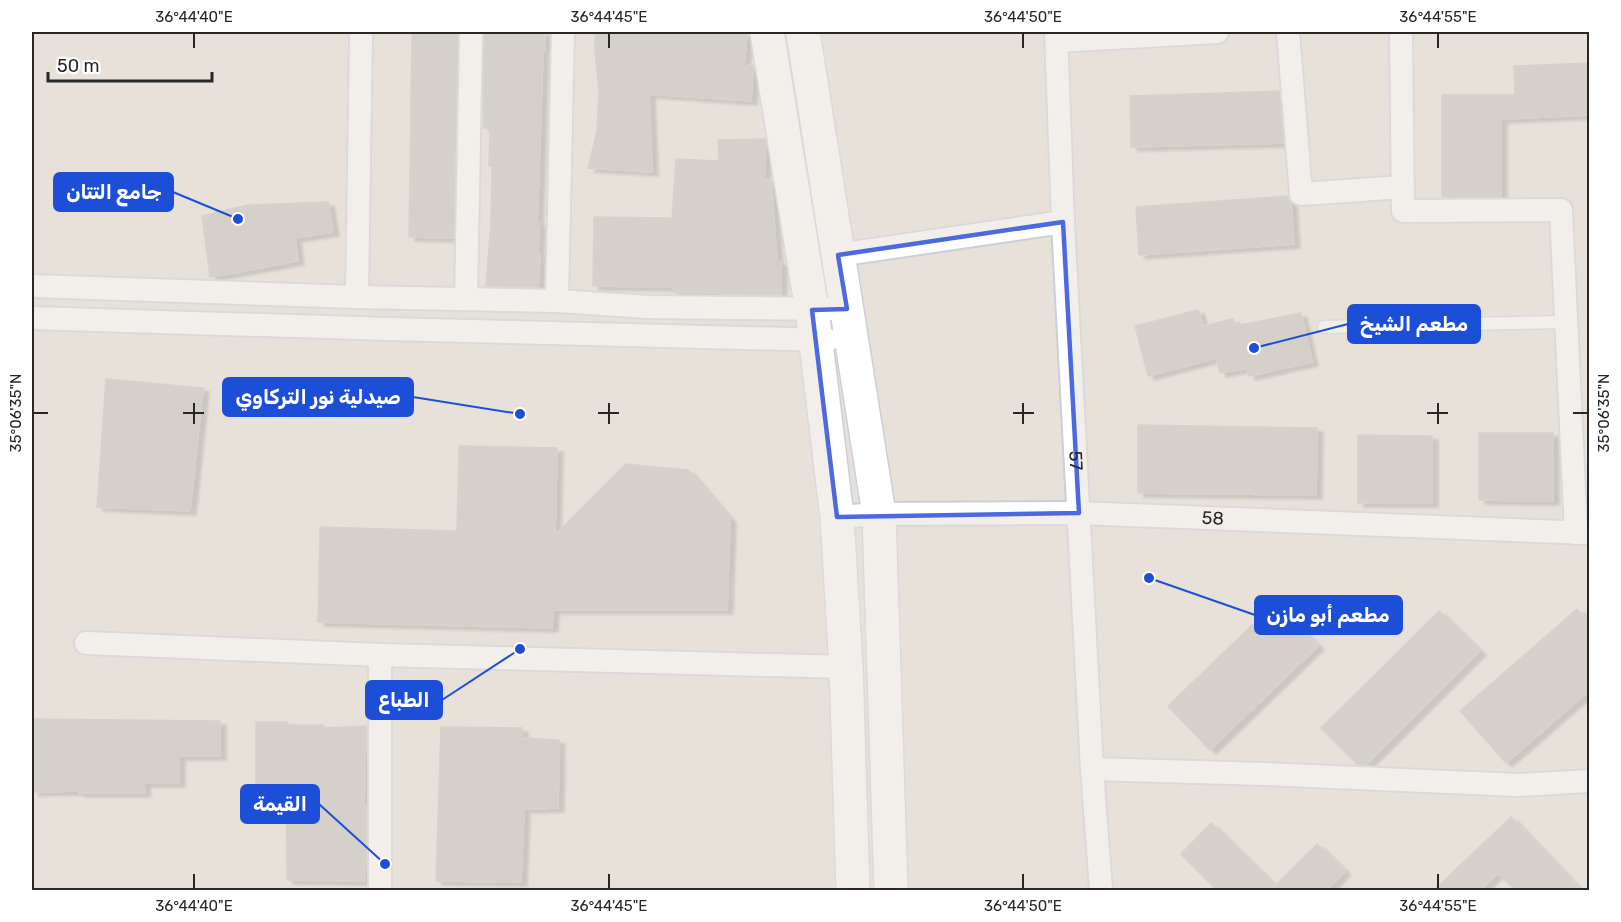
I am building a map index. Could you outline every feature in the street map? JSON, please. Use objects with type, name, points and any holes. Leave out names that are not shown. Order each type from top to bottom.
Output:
[{"type":"main road","points":[[767,32],[813,325],[837,517],[846,667],[853,891]]},
{"type":"main road","points":[[802,32],[879,514],[891,891]]},
{"type":"street","points":[[357,297],[361,32]]},
{"type":"street","points":[[466,299],[471,32]]},
{"type":"street","points":[[557,302],[563,32]]},
{"type":"street","points":[[1056,36],[1217,32]]},
{"type":"street","points":[[1288,32],[1301,194],[1403,187]]},
{"type":"street","points":[[1401,32],[1403,211],[1561,210],[1566,322],[1582,533]]},
{"type":"street","name":"57","points":[[1056,36],[1063,222],[1092,769],[1101,891]]},
{"type":"street","points":[[838,255],[1063,222]]},
{"type":"street","points":[[32,286],[557,302],[648,307],[813,325],[849,325]]},
{"type":"street","points":[[32,318],[388,329],[849,325]]},
{"type":"street","name":"58","points":[[837,517],[879,514],[1079,513],[1582,533]]},
{"type":"street","points":[[86,643],[380,655],[846,667]]},
{"type":"street","points":[[380,655],[380,891]]},
{"type":"street","points":[[1092,769],[1253,773],[1518,785],[1590,781]]},
{"type":"lane","points":[[1324,327],[1566,322]]},
{"type":"highlighted area","points":[[1063,222],[1079,513],[837,517],[812,310],[847,309],[838,255]]},
{"type":"building","points":[[412,32],[458,32],[454,238],[409,237]]},
{"type":"building","points":[[484,32],[545,32],[537,223],[539,223],[538,255],[540,255],[538,287],[486,286],[492,166],[489,166],[490,128],[483,128]]},
{"type":"building","points":[[595,32],[747,33],[744,66],[753,65],[751,101],[649,94],[652,172],[588,168],[597,131],[599,91]]},
{"type":"building","points":[[1590,63],[1590,115],[1501,119],[1501,197],[1442,197],[1442,95],[1515,95],[1514,66]]},
{"type":"building","points":[[1279,91],[1283,143],[1131,147],[1130,96]]},
{"type":"building","points":[[765,139],[764,179],[771,179],[777,262],[781,262],[781,295],[673,292],[673,287],[593,286],[594,217],[672,218],[676,159],[719,161],[718,140]]},
{"type":"building","points":[[1288,196],[1291,203],[1294,244],[1139,255],[1136,207]]},
{"type":"building","points":[[328,202],[333,232],[295,238],[298,261],[210,277],[202,216],[247,205]]},
{"type":"building","points":[[1198,310],[1203,326],[1233,319],[1235,326],[1301,313],[1312,362],[1249,376],[1248,368],[1220,373],[1216,358],[1148,376],[1135,326]]},
{"type":"building","points":[[106,379],[203,388],[190,511],[97,507]]},
{"type":"building","points":[[1138,425],[1317,428],[1316,495],[1138,493]]},
{"type":"building","points":[[1479,433],[1553,433],[1553,501],[1479,500]]},
{"type":"building","points":[[1358,435],[1432,436],[1432,503],[1358,503]]},
{"type":"building","points":[[459,446],[557,448],[555,535],[626,464],[688,470],[730,519],[727,610],[553,610],[552,628],[318,622],[320,527],[457,531]]},
{"type":"building","points":[[1276,602],[1318,646],[1210,750],[1168,706]]},
{"type":"building","points":[[1577,609],[1590,623],[1590,690],[1506,763],[1460,711]]},
{"type":"building","points":[[1439,611],[1480,651],[1366,765],[1358,765],[1321,728]]},
{"type":"building","points":[[32,719],[220,721],[220,756],[179,756],[179,783],[144,783],[145,793],[33,792]]},
{"type":"building","points":[[256,722],[323,725],[323,728],[366,726],[365,881],[287,880],[286,796],[256,796]]},
{"type":"building","points":[[441,727],[522,728],[522,738],[559,740],[558,808],[524,809],[521,882],[436,881]]},
{"type":"building","points":[[1511,817],[1581,891],[1516,891],[1498,873],[1479,891],[1433,891]]},
{"type":"building","points":[[1211,823],[1275,886],[1317,844],[1345,871],[1326,891],[1218,891],[1181,854]]},
{"type":"place","name":"جامع التتان","points":[[238,219]]},
{"type":"place","name":"مطعم الشيخ","points":[[1254,348]]},
{"type":"place","name":"صيدلية نور التركاوي","points":[[520,414]]},
{"type":"place","name":"مطعم أبو مازن","points":[[1149,578]]},
{"type":"place","name":"الطباع","points":[[520,649]]},
{"type":"place","name":"القيمة","points":[[385,864]]}]
